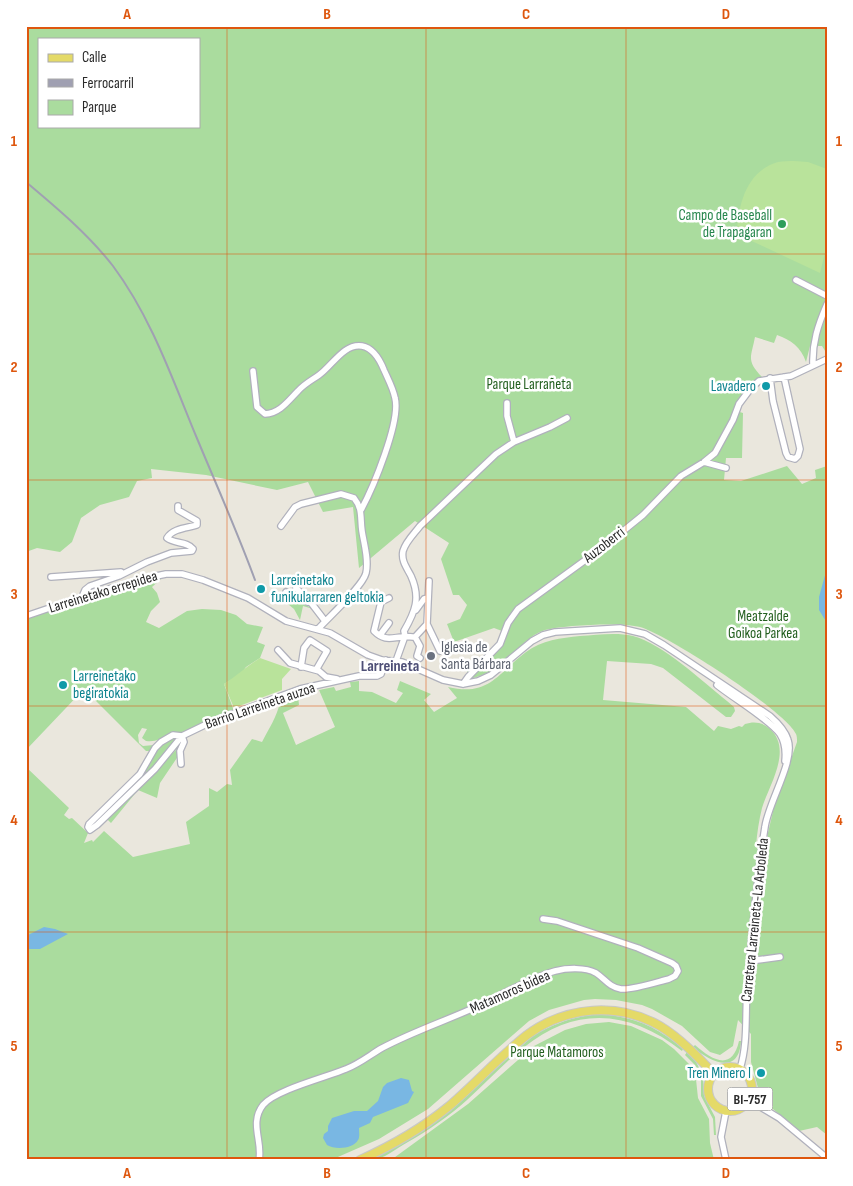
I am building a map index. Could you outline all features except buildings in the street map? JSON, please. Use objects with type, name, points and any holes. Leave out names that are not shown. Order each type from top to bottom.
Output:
[{"type":"main road","name":"BI-757","points":[[360,1160],[398,1141],[448,1107],[528,1034],[558,1018],[577,1012],[593,1010],[616,1011],[649,1021],[671,1034],[714,1074]]},
{"type":"main road","name":"BI-757","points":[[726,1067],[740,1069],[746,1073],[752,1086],[749,1100],[739,1109],[726,1111],[714,1104],[708,1092],[710,1079],[714,1074],[726,1067]]},
{"type":"street","points":[[796,280],[827,296]]},
{"type":"street","points":[[813,365],[812,350],[816,332],[827,304]]},
{"type":"street","points":[[253,371],[257,407],[265,414],[271,414],[288,403],[298,390],[321,374],[345,350],[354,346],[370,348],[381,362],[396,399],[395,418],[370,492],[361,510],[361,526],[367,561],[366,573],[353,593],[318,629],[330,633],[362,653],[408,664],[449,682],[463,684]]},
{"type":"street","name":"Auzoberri","points":[[463,684],[500,644],[507,626],[518,609],[606,545],[642,514],[681,476],[715,454],[745,394],[759,381],[791,376],[827,359]]},
{"type":"street","points":[[770,378],[773,401],[786,453],[788,457],[795,459],[800,449],[784,377]]},
{"type":"street","points":[[507,403],[507,416],[514,442]]},
{"type":"street","points":[[414,613],[416,587],[402,557],[406,543],[420,526],[487,461],[514,442],[567,418]]},
{"type":"street","points":[[704,462],[726,468]]},
{"type":"street","points":[[281,526],[295,508],[301,504],[341,494],[354,498],[361,510]]},
{"type":"street","points":[[82,597],[85,590],[90,586],[131,571],[147,562],[171,553],[193,550],[190,545],[167,538],[170,534],[184,527],[197,525],[197,520],[178,510],[178,506]]},
{"type":"street","points":[[51,577],[131,571]]},
{"type":"street","name":"Larreinetako errepidea","points":[[26,616],[157,575],[173,573],[190,575],[203,580],[248,598],[286,621],[318,629]]},
{"type":"street","points":[[429,580],[427,624],[440,651],[444,649]]},
{"type":"street","points":[[296,588],[312,604],[324,622]]},
{"type":"street","points":[[286,592],[312,604]]},
{"type":"street","points":[[389,598],[381,602],[377,608],[374,628],[376,633],[392,639],[405,636],[415,637]]},
{"type":"street","points":[[396,661],[405,636],[404,631],[424,599],[428,598]]},
{"type":"street","points":[[380,635],[390,623]]},
{"type":"street","points":[[415,637],[427,624]]},
{"type":"street","name":"Carretera Larreineta-La Arboleda","points":[[463,684],[478,681],[491,675],[503,667],[532,641],[543,635],[555,632],[628,629],[645,634],[680,655],[754,704],[779,724],[786,735],[790,749],[765,826],[750,961],[745,1052],[740,1069]]},
{"type":"street","points":[[415,637],[420,646],[417,656],[420,658]]},
{"type":"street","points":[[300,667],[304,648],[310,640],[327,651],[316,670]]},
{"type":"street","name":"Barrio Larreineta auzoa","points":[[278,650],[286,659],[300,667],[316,670],[326,677],[337,678],[340,681]]},
{"type":"street","name":"Barrio Larreineta auzoa","points":[[182,736],[173,735],[155,748],[140,774],[89,824],[90,830],[155,769],[182,736],[202,726],[300,689],[359,676],[377,676],[381,674],[386,660]]},
{"type":"street","points":[[180,764],[180,751],[184,742],[182,736]]},
{"type":"street","name":"Matamoros bidea","points":[[259,1160],[260,1154],[256,1131],[260,1112],[264,1104],[298,1086],[347,1069],[382,1048],[416,1031],[555,971],[579,969],[595,973],[615,987],[624,989],[669,979],[675,976],[678,971],[672,963],[638,948],[557,921],[543,919]]},
{"type":"street","points":[[750,961],[780,957]]},
{"type":"street","points":[[749,1100],[779,1118],[827,1158]]},
{"type":"street","points":[[726,1111],[721,1137],[726,1160]]},
{"type":"green space","points":[[26,26],[827,26],[827,354],[822,346],[810,346],[806,362],[798,348],[787,339],[777,335],[774,343],[755,337],[751,358],[754,367],[762,377],[746,388],[733,410],[743,413],[742,458],[726,458],[724,480],[741,481],[787,466],[802,484],[816,478],[815,470],[827,466],[827,1135],[817,1127],[799,1131],[761,1099],[751,1062],[751,1034],[738,1020],[733,1046],[720,1055],[710,1052],[682,1026],[652,1009],[616,1000],[595,999],[584,1000],[549,1010],[529,1021],[428,1109],[379,1139],[331,1160],[26,1160],[26,767],[69,808],[64,815],[69,819],[72,818],[88,833],[84,843],[92,840],[93,842],[104,831],[133,857],[190,844],[186,822],[209,806],[209,788],[217,792],[227,784],[232,785],[230,770],[252,739],[262,742],[275,718],[280,702],[298,696],[299,705],[283,713],[296,745],[335,727],[319,690],[334,687],[336,691],[351,687],[350,682],[359,681],[359,691],[372,692],[396,703],[403,693],[397,690],[400,681],[431,694],[424,700],[434,712],[457,698],[448,687],[474,689],[483,686],[500,675],[532,648],[552,640],[606,634],[633,636],[657,647],[694,674],[734,707],[735,711],[731,717],[726,717],[663,668],[651,664],[607,661],[603,700],[686,707],[714,731],[718,726],[731,729],[755,722],[770,729],[777,737],[779,757],[777,768],[762,808],[756,846],[767,837],[774,807],[797,742],[796,734],[787,723],[724,674],[674,643],[632,625],[565,627],[539,632],[499,667],[470,679],[467,671],[488,654],[497,643],[502,631],[494,628],[454,642],[447,624],[460,619],[467,605],[459,595],[453,595],[441,559],[449,543],[415,521],[359,568],[353,507],[323,512],[308,482],[277,490],[206,475],[151,469],[152,478],[137,481],[129,497],[100,505],[81,518],[72,542],[60,552],[37,548],[26,552]]},
{"type":"green space","name":"Campo de Baseball de Trapagaran","points":[[778,162],[808,162],[827,169],[827,245],[820,273],[737,234],[739,212],[751,181],[767,166]]},
{"type":"green space","points":[[161,579],[152,587],[157,593],[160,602],[151,611],[146,622],[159,628],[187,611],[202,609],[221,610],[236,615],[247,624],[263,627],[257,642],[265,645],[260,658],[246,667],[241,674],[224,684],[234,711],[187,731],[168,735],[155,741],[146,741],[142,738],[147,729],[142,728],[138,735],[139,743],[143,746],[154,745],[151,751],[146,751],[84,689],[26,750],[26,619],[140,582]]},
{"type":"green space","points":[[295,599],[313,609],[303,606],[300,620],[294,609],[283,600]]},
{"type":"green space","points":[[260,658],[291,669],[282,679],[282,690],[234,708],[224,684]]},
{"type":"green space","points":[[172,738],[178,738],[158,763],[96,823],[95,821],[144,773],[160,746]]},
{"type":"green space","points":[[180,746],[185,746],[160,783],[157,798],[138,790],[111,823],[106,818]]},
{"type":"green space","points":[[613,1015],[645,1024],[674,1041],[683,1049],[682,1051],[643,1027],[623,1021],[603,1018],[583,1019],[563,1025],[543,1034],[523,1048],[467,1100],[424,1133],[390,1153],[371,1160],[418,1132],[449,1110],[533,1036],[565,1021],[582,1016]]},
{"type":"green space","name":"Parque Matamoros","points":[[609,1022],[631,1026],[662,1040],[695,1070],[698,1098],[709,1119],[710,1143],[714,1160],[391,1160],[468,1104],[534,1046],[565,1030],[586,1024]]},
{"type":"green space","points":[[739,1041],[741,1041],[739,1052],[735,1059],[723,1063],[707,1057],[693,1047],[695,1045],[708,1055],[726,1060],[732,1057]]},
{"type":"green space","points":[[687,1052],[696,1062],[703,1075],[704,1096],[715,1117],[716,1135],[714,1135],[713,1119],[701,1096],[701,1076],[695,1065],[685,1055]]},
{"type":"water","points":[[827,568],[827,623],[819,610],[819,597]]},
{"type":"water","points":[[44,927],[68,934],[40,949],[26,949],[26,936]]},
{"type":"water","points":[[401,1078],[409,1080],[414,1092],[408,1103],[373,1117],[370,1123],[359,1128],[359,1139],[356,1143],[348,1147],[339,1148],[327,1145],[323,1138],[324,1134],[328,1131],[332,1118],[354,1111],[367,1111],[378,1101],[383,1087],[387,1083]]},
{"type":"railway","points":[[26,182],[83,232],[113,266],[139,306],[169,370],[255,580]]},
{"type":"place","name":"Campo de Baseball de Trapagaran","points":[[782,224]]},
{"type":"place","name":"Lavadero","points":[[766,386]]},
{"type":"place","name":"Larreinetako funikularraren geltokia","points":[[261,589]]},
{"type":"place","name":"Iglesia de Santa Bárbara","points":[[431,656]]},
{"type":"place","name":"Larreinetako begiratokia","points":[[63,685]]},
{"type":"place","name":"Tren Minero I","points":[[761,1073]]},
{"type":"district","name":"Larreineta","points":[[390,666]]},
{"type":"park label","name":"Parque Larrañeta","points":[[529,384]]},
{"type":"park label","name":"Meatzalde Goikoa Parkea","points":[[763,624]]}]
